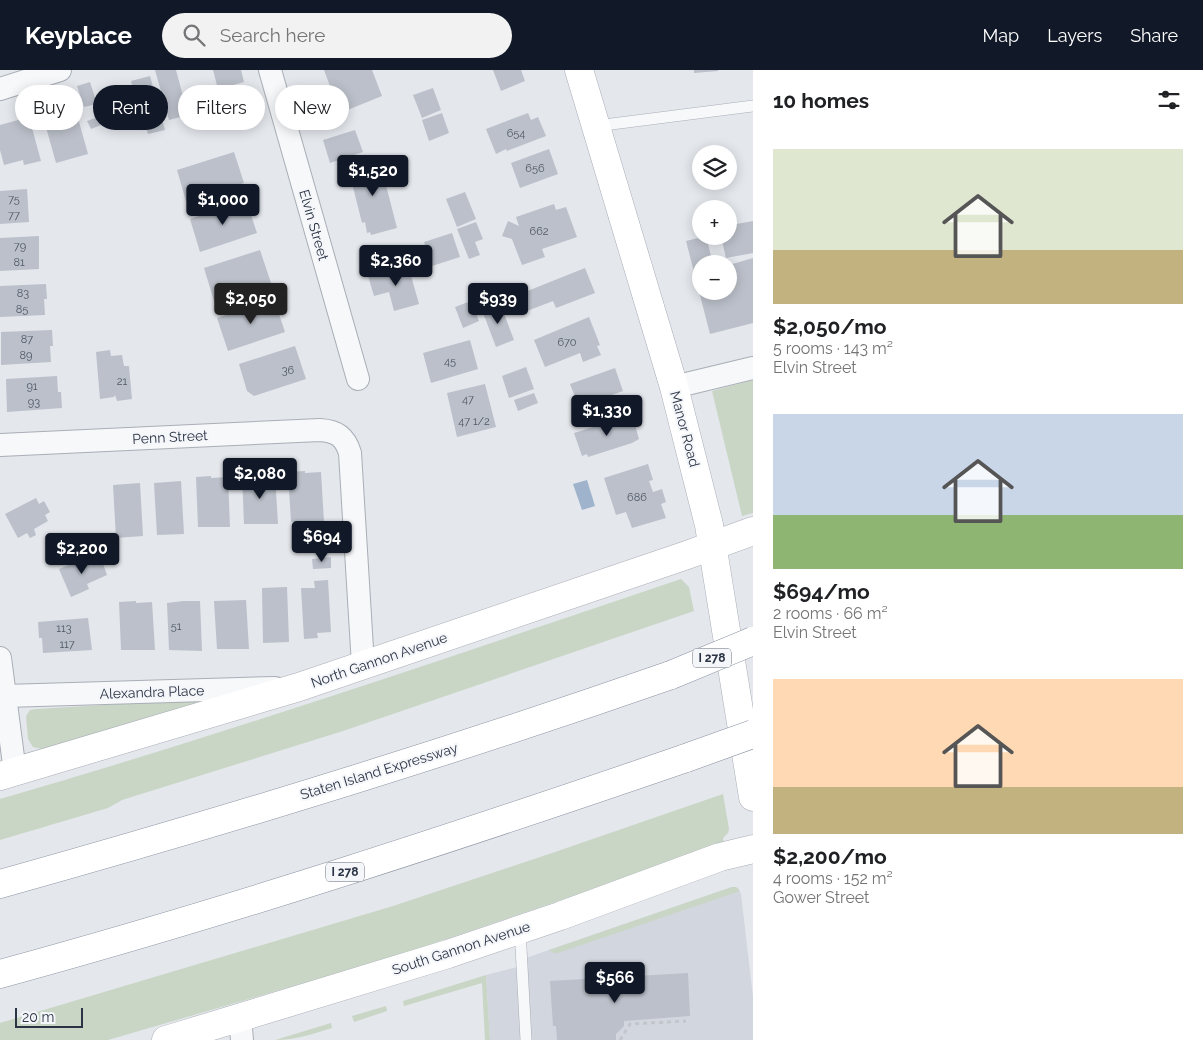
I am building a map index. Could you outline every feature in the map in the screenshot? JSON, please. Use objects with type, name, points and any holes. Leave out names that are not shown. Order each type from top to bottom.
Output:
[{"type":"main road","name":"Manor Road","points":[[579,70],[674,387],[709,525],[753,798]]},
{"type":"main road","name":"North Gannon Avenue","points":[[7,774],[299,687],[753,531]]},
{"type":"main road","name":"Staten Island Expressway","points":[[0,884],[123,850],[390,768],[671,675],[753,641]]},
{"type":"main road","name":"I 278","points":[[0,974],[139,935],[386,860],[753,734]]},
{"type":"main road","name":"South Gannon Avenue","points":[[166,1040],[241,1029],[439,956],[720,857],[753,849]]},
{"type":"street","points":[[0,88],[60,70]]},
{"type":"street","name":"Elvin Street","points":[[270,70],[358,379]]},
{"type":"street","points":[[674,387],[753,368]]},
{"type":"street","name":"Penn Street","points":[[0,445],[320,430],[330,430],[339,434],[346,442],[350,453],[363,665]]},
{"type":"street","points":[[0,658],[5,696],[7,774]]},
{"type":"street","name":"Alexandra Place","points":[[5,696],[299,687]]},
{"type":"lane","points":[[596,126],[753,106]]},
{"type":"lane","points":[[520,929],[526,1040]]},
{"type":"path","points":[[620,1040],[630,1024],[686,1021]]},
{"type":"shaded area","points":[[732,887],[738,888],[741,894],[753,997],[753,1040],[490,1040],[486,975],[517,967],[520,960]]},
{"type":"green space","points":[[753,380],[753,513],[742,516],[712,391]]},
{"type":"green space","points":[[681,579],[689,587],[694,611],[343,731],[122,800],[108,808],[0,840],[0,799],[257,720]]},
{"type":"green space","points":[[188,700],[196,703],[42,749],[33,747],[28,739],[26,716],[30,710]]},
{"type":"green space","points":[[723,794],[729,829],[723,838],[724,845],[393,957],[108,1040],[0,1040],[0,1023],[393,906]]},
{"type":"green space","points":[[736,887],[740,891],[558,953],[549,950]]},
{"type":"green space","points":[[486,975],[490,1040],[485,1040],[482,983],[404,1006],[403,1001]]},
{"type":"green space","points":[[386,1006],[387,1011],[354,1022],[352,1016]]},
{"type":"green space","points":[[331,1023],[332,1028],[297,1038],[275,1040]]},
{"type":"water","points":[[587,480],[595,506],[582,510],[573,484]]},
{"type":"building","points":[[155,70],[176,70],[180,85],[178,85],[178,118],[169,120],[168,85],[159,85]]},
{"type":"building","points":[[213,70],[241,70],[244,82],[233,85],[217,85]]},
{"type":"building","points":[[324,70],[372,70],[382,96],[349,109],[349,85],[330,85]]},
{"type":"building","points":[[493,70],[521,70],[525,81],[501,91]]},
{"type":"building","points":[[694,70],[718,70],[718,71],[694,73]]},
{"type":"building","points":[[150,76],[152,85],[132,85],[131,81]]},
{"type":"building","points":[[90,82],[93,91],[93,105],[84,107],[83,85],[80,85]]},
{"type":"building","points":[[433,88],[441,110],[422,118],[413,95]]},
{"type":"building","points":[[442,113],[449,133],[429,141],[422,120]]},
{"type":"building","points":[[528,113],[531,120],[538,117],[546,136],[496,154],[486,129]]},
{"type":"building","points":[[93,119],[93,128],[91,129],[87,121]]},
{"type":"building","points":[[15,121],[15,130],[33,130],[41,161],[24,165],[23,160],[4,165],[0,150],[0,125]]},
{"type":"building","points":[[47,130],[81,130],[88,154],[56,163]]},
{"type":"building","points":[[147,130],[165,130],[148,134]]},
{"type":"building","points":[[355,130],[363,152],[330,163],[323,140]]},
{"type":"building","points":[[549,149],[558,174],[520,188],[511,163]]},
{"type":"building","points":[[234,152],[244,183],[186,201],[177,170]]},
{"type":"building","points":[[379,158],[397,228],[371,235],[370,232],[367,233],[365,222],[362,223],[352,183],[354,183],[351,171],[354,170],[353,165]]},
{"type":"building","points":[[27,189],[29,222],[0,224],[0,191]]},
{"type":"building","points":[[465,192],[476,219],[457,227],[446,199]]},
{"type":"building","points":[[246,200],[257,233],[200,252],[190,219]]},
{"type":"building","points":[[554,204],[556,210],[566,207],[577,237],[542,249],[545,257],[522,265],[512,239],[502,236],[508,221],[519,226],[516,217]]},
{"type":"building","points":[[753,221],[753,253],[737,256],[725,255],[723,245],[737,245],[737,224]]},
{"type":"building","points":[[476,222],[483,239],[475,242],[480,255],[469,259],[457,229]]},
{"type":"building","points":[[452,233],[460,257],[432,266],[424,242]]},
{"type":"building","points":[[39,236],[39,269],[0,271],[0,238]]},
{"type":"building","points":[[692,240],[692,245],[708,245],[711,255],[692,255],[692,264],[686,241]]},
{"type":"building","points":[[260,250],[271,283],[214,301],[204,268]]},
{"type":"building","points":[[753,258],[753,323],[710,334],[701,300],[737,300],[737,263]]},
{"type":"building","points":[[408,265],[419,304],[394,311],[389,292],[374,296],[368,276]]},
{"type":"building","points":[[585,268],[595,293],[556,308],[553,301],[527,311],[520,294]]},
{"type":"building","points":[[46,284],[47,299],[44,299],[45,315],[0,317],[0,286]]},
{"type":"building","points":[[274,299],[285,332],[228,351],[217,318]]},
{"type":"building","points":[[471,301],[479,321],[463,328],[455,307]]},
{"type":"building","points":[[500,303],[514,340],[496,347],[482,310]]},
{"type":"building","points":[[589,317],[600,345],[597,346],[601,355],[583,362],[580,353],[545,367],[534,340]]},
{"type":"building","points":[[52,330],[51,362],[1,365],[1,332]]},
{"type":"building","points":[[470,340],[478,369],[431,383],[423,353]]},
{"type":"building","points":[[295,346],[306,379],[254,396],[247,391],[239,364]]},
{"type":"building","points":[[110,350],[111,356],[122,355],[124,366],[129,366],[132,399],[117,401],[115,395],[114,397],[100,399],[96,352]]},
{"type":"building","points":[[526,367],[534,389],[509,398],[502,376]]},
{"type":"building","points":[[615,368],[623,391],[584,405],[582,397],[576,399],[570,384]]},
{"type":"building","points":[[57,376],[62,408],[7,412],[6,379]]},
{"type":"building","points":[[485,384],[496,427],[457,437],[447,393]]},
{"type":"building","points":[[534,393],[538,403],[518,411],[514,400]]},
{"type":"building","points":[[632,415],[639,439],[588,457],[587,454],[582,456],[574,433]]},
{"type":"building","points":[[648,464],[653,480],[649,481],[653,492],[662,489],[666,502],[661,504],[666,518],[632,528],[626,512],[616,515],[604,478]]},
{"type":"building","points":[[305,471],[305,473],[321,472],[324,522],[291,522],[288,472]]},
{"type":"building","points":[[258,474],[258,476],[275,475],[278,524],[244,524],[242,475]]},
{"type":"building","points":[[211,476],[211,478],[228,477],[230,527],[198,527],[196,477]]},
{"type":"building","points":[[181,481],[184,534],[157,535],[154,483]]},
{"type":"building","points":[[140,483],[143,536],[116,538],[113,485]]},
{"type":"building","points":[[36,498],[39,504],[44,501],[50,512],[45,515],[48,521],[34,529],[36,535],[30,538],[27,533],[18,538],[5,514]]},
{"type":"building","points":[[91,556],[95,564],[102,561],[107,575],[87,584],[89,589],[71,597],[59,569]]},
{"type":"building","points":[[331,557],[331,568],[313,569],[312,559]]},
{"type":"building","points":[[328,580],[331,632],[317,633],[318,638],[304,639],[301,588],[315,588],[314,581]]},
{"type":"building","points":[[287,587],[289,642],[263,643],[262,588]]},
{"type":"building","points":[[246,600],[249,649],[217,649],[214,601]]},
{"type":"building","points":[[136,601],[136,603],[152,602],[155,650],[121,650],[119,602]]},
{"type":"building","points":[[200,601],[202,651],[169,650],[167,603]]},
{"type":"building","points":[[88,618],[92,650],[43,653],[42,638],[39,638],[38,622]]},
{"type":"building","points":[[688,973],[690,1016],[624,1021],[624,1026],[616,1034],[616,1040],[557,1040],[556,1026],[553,1026],[550,981]]}]
